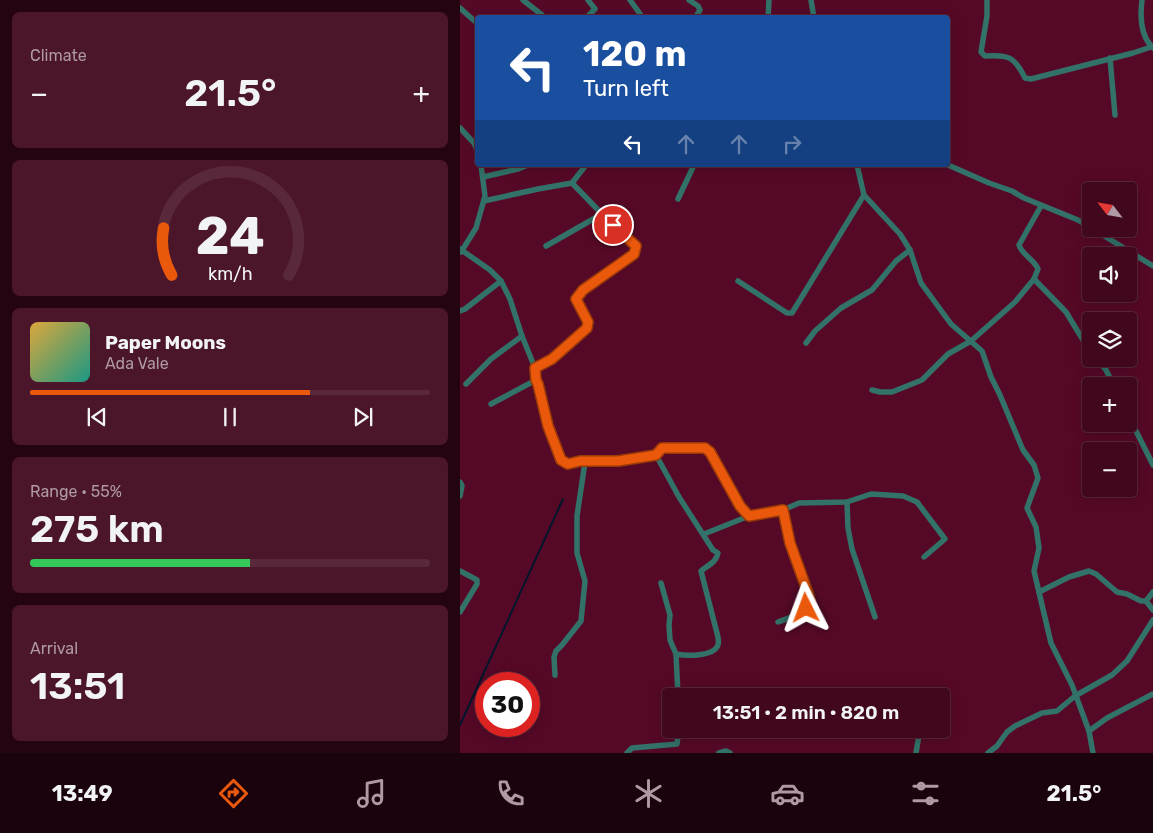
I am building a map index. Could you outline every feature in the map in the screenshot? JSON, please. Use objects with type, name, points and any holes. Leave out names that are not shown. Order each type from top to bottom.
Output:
[{"type":"street","points":[[523,0],[542,15]]},
{"type":"street","points":[[588,0],[595,9],[589,15]]},
{"type":"street","points":[[630,0],[641,15]]},
{"type":"street","points":[[689,0],[698,6],[700,10],[697,15]]},
{"type":"street","points":[[768,15],[769,0]]},
{"type":"street","points":[[811,0],[814,15]]},
{"type":"street","points":[[987,0],[988,16],[981,52],[985,56],[1005,55],[1013,59],[1025,78],[1031,79],[1152,48],[1147,40],[1140,18],[1142,0]]},
{"type":"street","points":[[460,8],[475,21]]},
{"type":"street","points":[[1110,58],[1115,115]]},
{"type":"street","points":[[460,128],[475,145]]},
{"type":"street","points":[[950,165],[1082,222]]},
{"type":"street","points":[[481,167],[484,202],[476,228],[461,250],[490,270],[501,281],[535,368],[536,380],[548,426],[561,460],[568,464],[580,461],[618,461],[656,455],[662,448],[705,448],[710,452],[740,506],[749,516]]},
{"type":"street","points":[[483,177],[523,167]]},
{"type":"street","points":[[484,202],[538,188],[572,183],[584,167]]},
{"type":"street","points":[[678,199],[693,167]]},
{"type":"street","points":[[857,167],[864,195],[900,234],[910,250],[922,282],[951,324],[982,351],[991,377],[1023,450],[1034,464],[1038,478],[1026,508],[1036,527],[1039,548],[1034,571],[1051,643],[1072,685],[1088,731],[1093,753]]},
{"type":"street","points":[[535,368],[552,359],[587,328],[588,322],[576,299],[583,290],[634,254],[636,246],[572,183]]},
{"type":"street","points":[[738,281],[787,313],[792,313],[864,195]]},
{"type":"street","points":[[872,390],[892,392],[922,380],[948,354],[971,341],[1015,302],[1034,279],[1038,269],[1035,262],[1020,250],[1019,245],[1041,206]]},
{"type":"street","points":[[546,246],[602,214]]},
{"type":"street","points":[[1108,238],[1153,266]]},
{"type":"street","points":[[806,343],[815,331],[841,308],[872,290],[896,261],[910,250]]},
{"type":"street","points":[[1034,279],[1066,312],[1082,338]]},
{"type":"street","points":[[460,311],[501,281]]},
{"type":"street","points":[[466,384],[491,359],[522,336]]},
{"type":"street","points":[[491,404],[536,380]]},
{"type":"street","points":[[1136,432],[1153,465]]},
{"type":"street","points":[[656,455],[678,497],[713,550],[718,553],[717,558],[701,570],[718,637],[718,645],[708,654],[684,656],[676,654]]},
{"type":"street","points":[[555,675],[554,654],[581,621],[582,616],[585,581],[577,553],[577,516],[585,462],[580,461]]},
{"type":"street","points":[[460,482],[462,486],[460,496]]},
{"type":"street","points":[[704,534],[749,516],[783,510],[799,504],[848,502],[871,494],[904,496],[917,502],[945,539],[924,557]]},
{"type":"street","points":[[848,502],[848,528],[852,549],[875,617]]},
{"type":"street","points":[[778,622],[792,617],[806,608],[810,601],[790,543],[783,510]]},
{"type":"street","points":[[460,571],[477,580],[477,584],[460,612]]},
{"type":"street","points":[[1039,592],[1069,577],[1090,571],[1116,592],[1146,601],[1153,610]]},
{"type":"street","points":[[661,583],[670,615],[670,640],[676,654],[678,688]]},
{"type":"street","points":[[1146,601],[1153,592]]},
{"type":"street","points":[[988,753],[997,746],[1006,732],[1015,726],[1042,713],[1057,711],[1075,696],[1112,675],[1127,662],[1153,620]]},
{"type":"street","points":[[1088,731],[1107,718],[1153,694]]},
{"type":"street","points":[[627,753],[632,748],[677,744],[678,738]]},
{"type":"street","points":[[916,753],[918,738]]},
{"type":"street","points":[[719,753],[726,751],[730,753]]},
{"type":"waterway","points":[[460,725],[563,499]]},
{"type":"route","points":[[613,225],[636,246],[634,254],[583,290],[576,299],[588,322],[587,328],[552,359],[535,368],[536,380],[548,426],[561,460],[568,464],[580,461],[618,461],[656,455],[662,448],[705,448],[710,452],[740,506],[749,516],[783,510],[790,543],[810,601],[806,608]]}]
